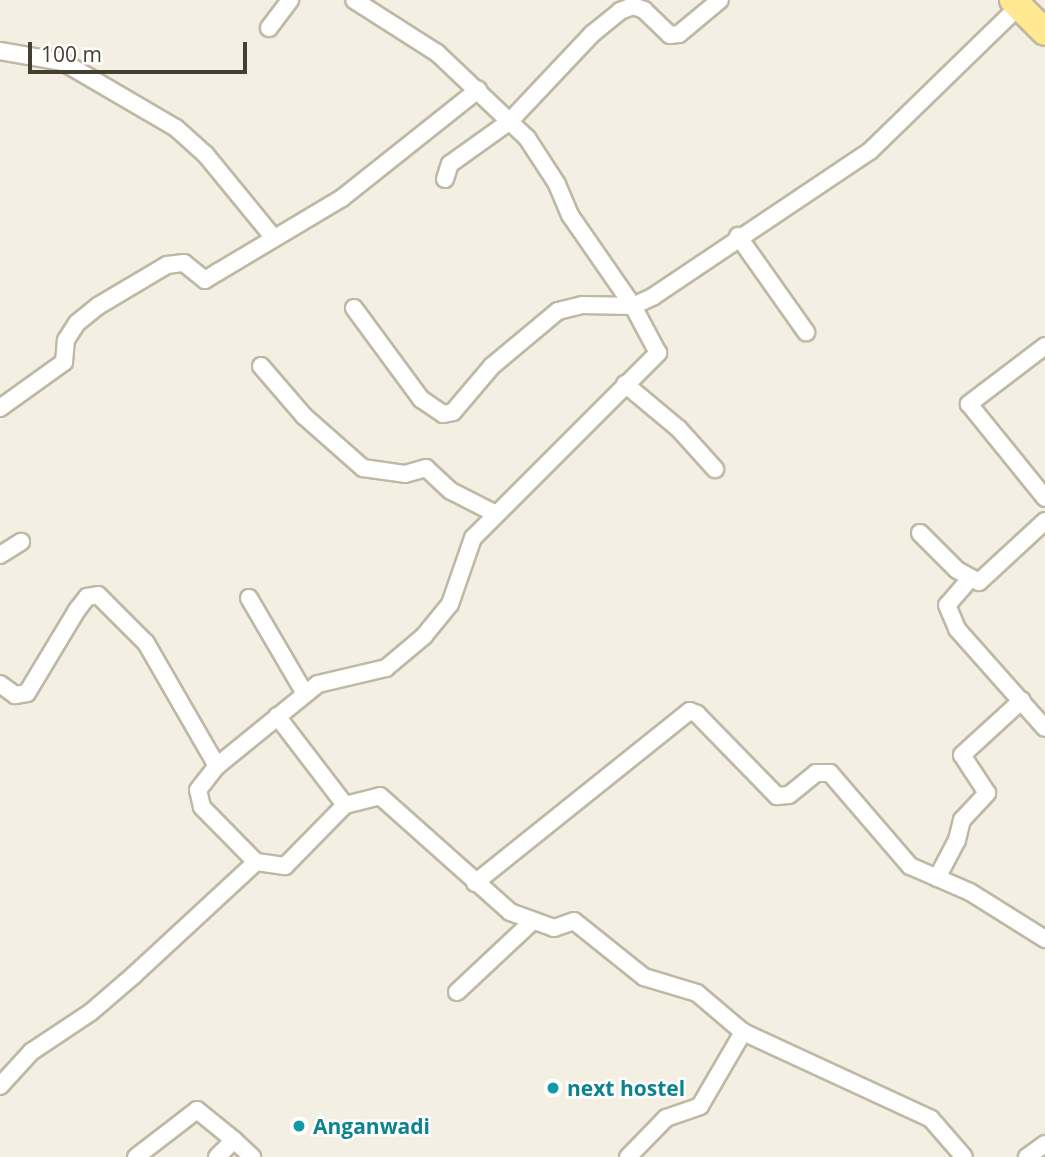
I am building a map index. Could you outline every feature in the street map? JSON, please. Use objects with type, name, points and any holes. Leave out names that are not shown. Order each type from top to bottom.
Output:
[{"type":"main road","points":[[1016,3],[1045,32]]},
{"type":"street","points":[[269,28],[290,0]]},
{"type":"street","points":[[354,0],[428,47],[478,90],[527,138],[557,184],[570,215],[633,306],[658,353],[472,538],[450,604],[424,636],[386,668],[318,684],[305,694],[217,766],[198,790],[202,807],[256,862],[285,866],[345,805],[380,796],[510,912],[554,928],[574,921],[644,977],[697,993],[743,1032],[931,1119],[964,1157]]},
{"type":"street","points":[[445,179],[450,164],[510,121],[592,34],[620,11],[633,6],[644,10],[670,35],[679,34],[720,0]]},
{"type":"street","points":[[354,308],[421,399],[443,414],[453,412],[492,366],[558,311],[582,305],[633,306],[870,151],[1016,3]]},
{"type":"street","points":[[0,51],[63,62],[176,128],[206,155],[274,238]]},
{"type":"street","points":[[0,408],[64,362],[66,340],[77,323],[98,306],[167,265],[184,263],[205,279],[352,191],[478,90]]},
{"type":"street","points":[[738,236],[806,332]]},
{"type":"street","points":[[1045,346],[969,404],[1045,498]]},
{"type":"street","points":[[261,366],[304,415],[363,468],[405,474],[426,468],[451,491],[496,514]]},
{"type":"street","points":[[625,384],[679,429],[715,469]]},
{"type":"street","points":[[920,533],[969,580],[979,582],[1045,521]]},
{"type":"street","points":[[0,555],[21,542]]},
{"type":"street","points":[[969,580],[947,605],[952,617],[1045,728]]},
{"type":"street","points":[[0,684],[15,695],[27,693],[77,610],[87,597],[98,595],[146,643],[217,766]]},
{"type":"street","points":[[249,598],[305,694]]},
{"type":"street","points":[[937,878],[957,840],[962,820],[987,793],[962,755],[1022,701]]},
{"type":"street","points":[[475,883],[690,711],[697,714],[777,796],[789,795],[816,774],[830,773],[910,866],[970,892],[1045,939]]},
{"type":"street","points":[[277,716],[345,805]]},
{"type":"street","points":[[0,1086],[31,1052],[91,1012],[256,862]]},
{"type":"street","points":[[457,992],[533,921]]},
{"type":"street","points":[[628,1157],[666,1118],[700,1106],[743,1032]]},
{"type":"street","points":[[136,1157],[197,1110],[252,1157]]},
{"type":"street","points":[[217,1157],[234,1140]]},
{"type":"street","points":[[1027,1157],[1045,1144]]},
{"type":"place","name":"next hostel","points":[[553,1088]]},
{"type":"place","name":"Anganwadi","points":[[299,1126]]}]
